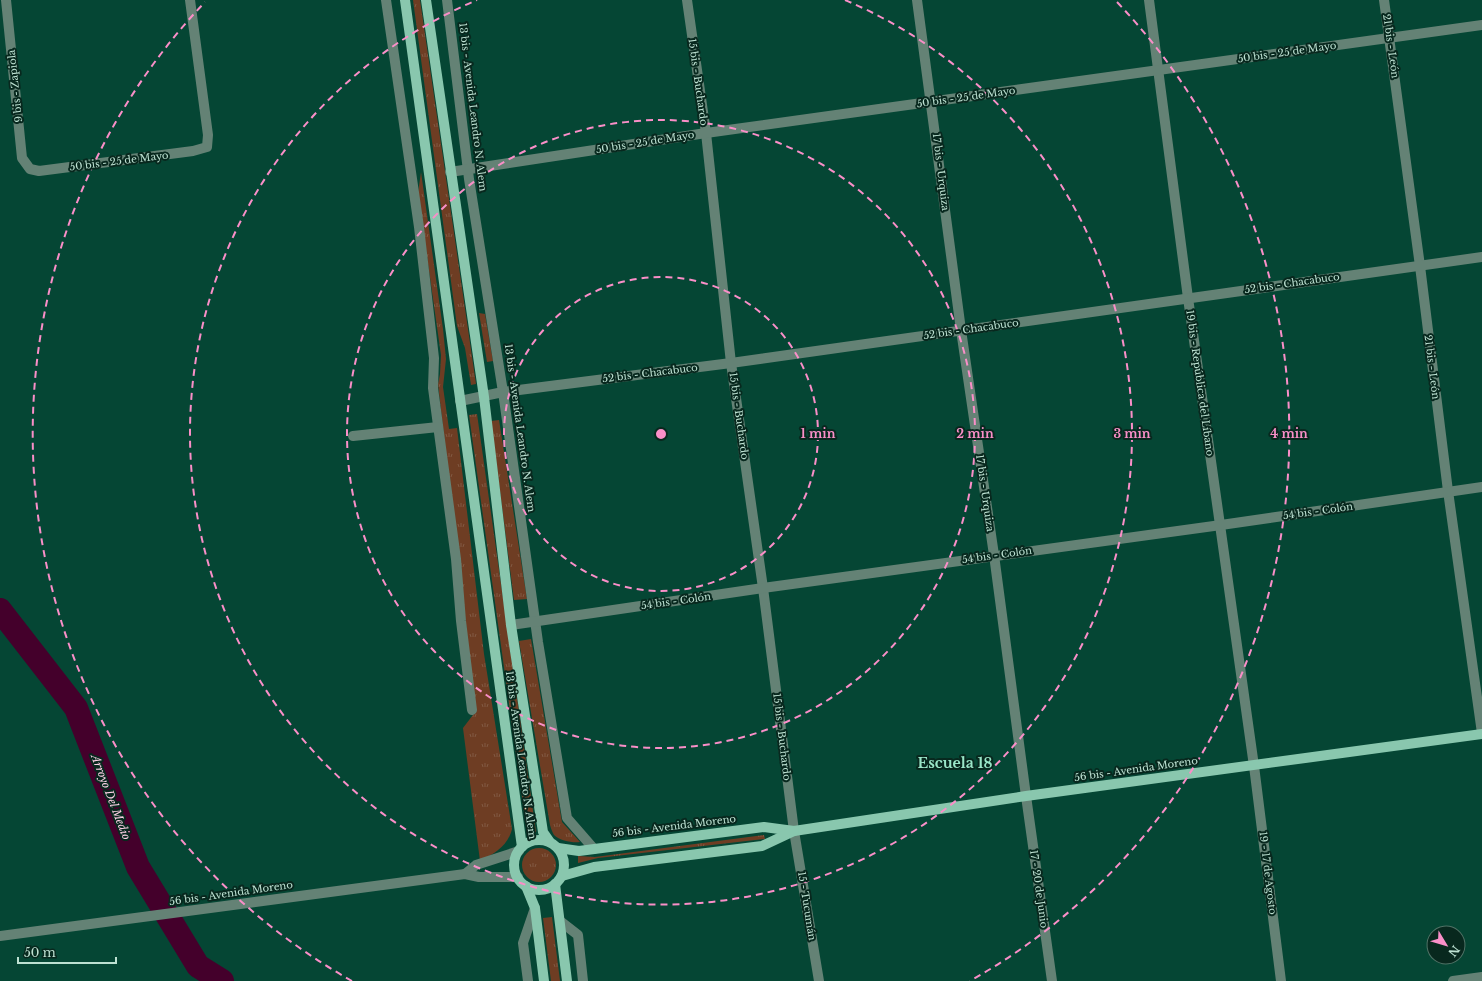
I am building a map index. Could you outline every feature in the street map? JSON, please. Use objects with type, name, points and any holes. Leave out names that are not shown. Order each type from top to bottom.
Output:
[{"type":"main road","name":"13 bis - Avenida Leandro N. Alem","points":[[405,0],[520,849]]},
{"type":"main road","name":"13 bis - Avenida Leandro N. Alem","points":[[426,0],[484,397],[512,625],[543,832],[554,845]]},
{"type":"main road","name":"56 bis - Avenida Moreno","points":[[554,845],[579,851],[764,827],[794,831],[1026,796],[1482,734]]},
{"type":"main road","name":"56 bis - Avenida Moreno","points":[[562,876],[594,867],[762,846],[794,831]]},
{"type":"main road","points":[[526,886],[541,890],[555,884],[562,876],[564,871],[562,854],[554,845],[541,840],[533,840],[520,849],[515,860],[514,870],[526,886],[535,908],[544,981]]},
{"type":"main road","points":[[555,884],[567,981]]},
{"type":"street","name":"9 bis - Zapiola","points":[[6,0],[22,158],[30,169]]},
{"type":"street","name":"50 bis - 25 de Mayo","points":[[30,169],[39,171],[193,151],[207,147],[208,136],[190,0]]},
{"type":"street","points":[[386,0],[419,227],[434,358],[432,388],[456,559],[461,621],[472,710]]},
{"type":"street","name":"13 bis - Avenida Leandro N. Alem","points":[[447,0],[468,169],[503,392],[535,622],[567,818],[594,849]]},
{"type":"street","name":"15 bis - Buchardo","points":[[686,0],[706,133],[731,363],[763,588],[794,831]]},
{"type":"street","name":"17 bis - Urquiza","points":[[917,0],[1026,796]]},
{"type":"street","name":"19 bis - República del Líbano","points":[[1149,0],[1188,298],[1254,766]]},
{"type":"street","name":"21 bis - León","points":[[1384,0],[1420,266],[1448,491],[1482,734]]},
{"type":"street","name":"50 bis - 25 de Mayo","points":[[450,172],[706,133],[1482,25]]},
{"type":"street","name":"52 bis - Chacabuco","points":[[460,401],[503,392],[731,363],[1482,257]]},
{"type":"street","points":[[353,436],[438,426]]},
{"type":"street","name":"54 bis - Colón","points":[[512,625],[994,555],[1221,525],[1482,487]]},
{"type":"street","name":"19 - 17 de Agosto","points":[[1254,766],[1281,981]]},
{"type":"street","name":"17 - 20 de Junio","points":[[1026,796],[1052,981]]},
{"type":"street","name":"15 - Tucumán","points":[[794,831],[819,981]]},
{"type":"street","name":"56 bis - Avenida Moreno","points":[[465,874],[476,865],[520,849]]},
{"type":"street","name":"56 bis - Avenida Moreno","points":[[0,936],[465,874],[479,876],[518,877]]},
{"type":"street","points":[[528,981],[522,942],[535,908]]},
{"type":"street","points":[[560,922],[578,934],[583,981]]},
{"type":"street","points":[[1453,981],[1482,977]]},
{"type":"green space","points":[[413,0],[420,0],[476,384],[471,385],[465,348],[457,326]]},
{"type":"green space","points":[[421,172],[443,329],[446,359],[443,387],[449,429],[457,428],[484,654],[512,829],[504,845],[500,849],[480,861],[463,728],[476,711],[438,384],[441,355],[418,193]]},
{"type":"green space","points":[[479,313],[485,314],[493,361],[487,362]]},
{"type":"green space","points":[[477,414],[536,832],[527,833],[469,415]]},
{"type":"green space","points":[[499,420],[527,599],[514,600],[491,421]]},
{"type":"green space","points":[[531,639],[562,822],[580,842],[560,839],[553,834],[550,825],[519,641]]},
{"type":"green space","points":[[764,835],[765,839],[598,858],[578,863],[578,856],[595,857]]},
{"type":"green space","points":[[542,848],[551,853],[555,858],[555,872],[551,877],[546,881],[536,882],[532,881],[523,872],[522,862],[523,858],[532,849]]},
{"type":"green space","points":[[552,917],[560,981],[551,981],[543,918]]},
{"type":"waterway","name":"Arroyo Del Medio","points":[[0,610],[76,708],[138,867],[198,966],[222,981]]},
{"type":"district","name":"Escuela 18","points":[[955,763]]}]
